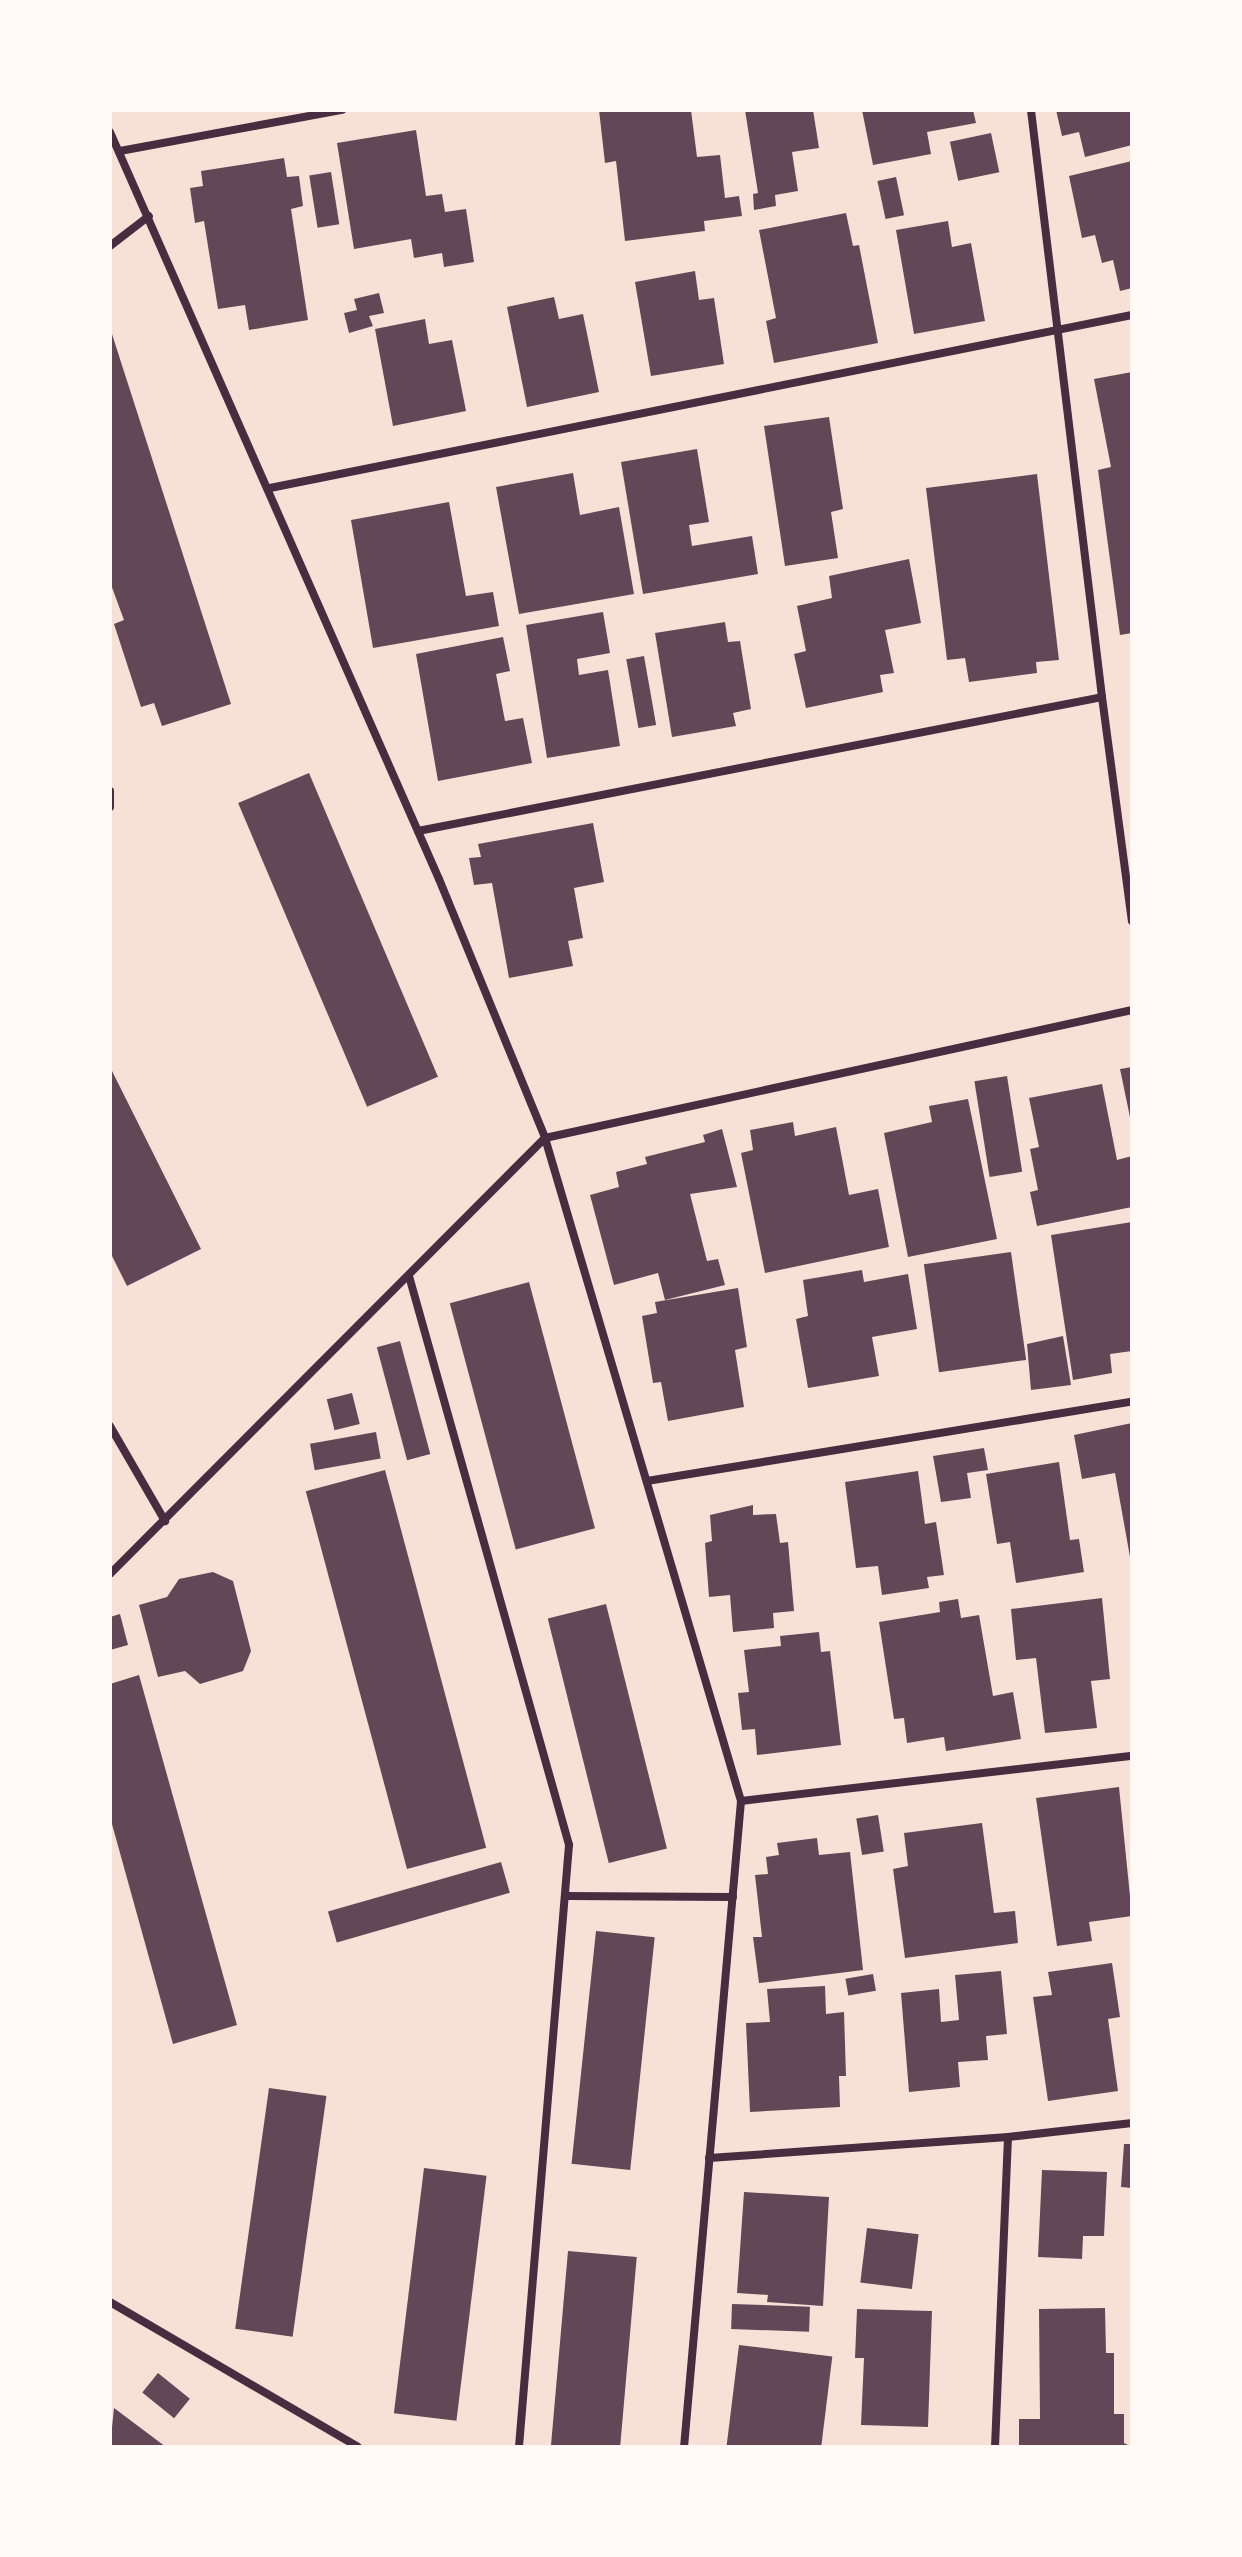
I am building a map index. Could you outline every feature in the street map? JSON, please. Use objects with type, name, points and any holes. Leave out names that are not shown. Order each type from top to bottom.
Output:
[{"type":"street","points":[[120,151],[342,110]]},
{"type":"street","points":[[1031,110],[1132,921]]},
{"type":"street","points":[[110,132],[270,488],[418,831],[545,1138],[741,1801],[684,2447]]},
{"type":"street","points":[[110,246],[149,216]]},
{"type":"street","points":[[270,488],[1132,315]]},
{"type":"street","points":[[418,831],[1102,697]]},
{"type":"street","points":[[110,791],[110,807]]},
{"type":"street","points":[[110,1574],[545,1138],[1132,1010]]},
{"type":"street","points":[[409,1276],[569,1845],[519,2447]]},
{"type":"street","points":[[647,1481],[1132,1402]]},
{"type":"street","points":[[110,1426],[165,1521]]},
{"type":"street","points":[[741,1801],[1132,1756]]},
{"type":"street","points":[[565,1896],[733,1897]]},
{"type":"street","points":[[709,2158],[1008,2137],[1132,2123]]},
{"type":"street","points":[[995,2447],[1008,2137]]},
{"type":"street","points":[[110,2302],[358,2447]]},
{"type":"building","points":[[599,110],[691,110],[697,157],[720,155],[725,198],[739,196],[742,216],[704,221],[705,231],[625,241],[616,161],[605,163]]},
{"type":"building","points":[[745,110],[813,110],[819,148],[792,152],[798,191],[775,195],[776,206],[754,210],[753,194],[758,193]]},
{"type":"building","points":[[862,110],[973,110],[976,123],[927,132],[931,154],[873,165]]},
{"type":"building","points":[[1056,110],[1132,110],[1132,145],[1085,157],[1079,132],[1062,136]]},
{"type":"building","points":[[416,130],[426,196],[442,194],[445,212],[466,209],[474,262],[444,267],[442,253],[414,258],[411,239],[354,249],[337,143]]},
{"type":"building","points":[[991,133],[999,172],[958,181],[950,142]]},
{"type":"building","points":[[284,158],[287,177],[299,176],[303,206],[291,209],[308,320],[249,330],[245,305],[218,309],[204,221],[195,223],[190,188],[203,186],[201,171]]},
{"type":"building","points":[[1132,161],[1132,288],[1120,291],[1113,260],[1102,263],[1095,235],[1082,238],[1069,176]]},
{"type":"building","points":[[331,172],[339,224],[318,228],[309,175]]},
{"type":"building","points":[[896,177],[904,215],[886,219],[877,181]]},
{"type":"building","points":[[846,213],[853,246],[859,245],[878,343],[774,363],[766,321],[776,318],[759,230]]},
{"type":"building","points":[[948,221],[952,247],[971,243],[985,321],[914,334],[896,230]]},
{"type":"building","points":[[695,271],[699,300],[714,298],[724,364],[651,376],[635,282]]},
{"type":"building","points":[[379,293],[384,313],[369,316],[373,326],[349,333],[344,313],[357,310],[354,299]]},
{"type":"building","points":[[554,297],[559,319],[583,314],[599,392],[527,407],[507,307]]},
{"type":"building","points":[[425,319],[429,344],[452,340],[466,411],[393,426],[375,329]]},
{"type":"building","points":[[111,331],[231,704],[162,726],[154,703],[141,707],[114,624],[124,620],[110,582]]},
{"type":"building","points":[[1132,372],[1132,633],[1120,635],[1098,470],[1111,467],[1094,379]]},
{"type":"building","points":[[829,417],[843,509],[831,512],[838,558],[785,566],[764,426]]},
{"type":"building","points":[[697,449],[709,522],[689,525],[692,546],[752,536],[758,574],[643,594],[621,462]]},
{"type":"building","points":[[573,473],[580,515],[619,507],[634,594],[519,614],[496,487]]},
{"type":"building","points":[[1037,474],[1059,660],[1036,662],[1037,673],[969,682],[965,658],[947,660],[926,488]]},
{"type":"building","points":[[449,502],[466,596],[493,592],[499,626],[373,648],[351,520]]},
{"type":"building","points":[[909,559],[921,623],[885,630],[894,673],[880,675],[883,692],[806,708],[794,654],[806,651],[797,606],[832,598],[829,576]]},
{"type":"building","points":[[603,612],[610,653],[577,659],[579,675],[608,670],[620,746],[547,758],[526,625]]},
{"type":"building","points":[[725,622],[728,642],[740,641],[751,709],[733,713],[736,726],[672,737],[655,633]]},
{"type":"building","points":[[503,637],[510,671],[496,674],[505,721],[523,718],[532,763],[438,781],[416,654]]},
{"type":"building","points":[[644,656],[656,725],[638,728],[626,659]]},
{"type":"building","points":[[309,773],[438,1077],[367,1107],[238,803]]},
{"type":"building","points":[[593,823],[604,882],[574,888],[583,938],[568,941],[573,966],[509,978],[492,883],[474,885],[469,858],[481,857],[478,844]]},
{"type":"building","points":[[110,1067],[201,1249],[127,1286],[110,1252]]},
{"type":"building","points":[[1132,1067],[1132,1122],[1131,1122],[1120,1069]]},
{"type":"building","points":[[1007,1076],[1022,1172],[990,1177],[974,1081]]},
{"type":"building","points":[[1102,1084],[1117,1160],[1132,1156],[1132,1207],[1037,1226],[1030,1192],[1038,1190],[1030,1149],[1039,1147],[1029,1098]]},
{"type":"building","points":[[968,1099],[997,1239],[908,1257],[884,1133],[932,1122],[929,1106]]},
{"type":"building","points":[[793,1122],[795,1136],[836,1127],[849,1195],[878,1189],[889,1247],[765,1273],[741,1153],[753,1150],[750,1130]]},
{"type":"building","points":[[722,1129],[737,1187],[690,1194],[707,1261],[718,1259],[725,1285],[665,1300],[658,1273],[614,1285],[590,1195],[619,1187],[616,1172],[647,1164],[645,1157],[705,1142],[703,1135]]},
{"type":"building","points":[[1132,1222],[1132,1351],[1110,1354],[1112,1373],[1073,1380],[1051,1235]]},
{"type":"building","points":[[1011,1252],[1026,1360],[939,1372],[924,1264]]},
{"type":"building","points":[[862,1270],[864,1282],[908,1274],[917,1329],[872,1337],[879,1376],[808,1388],[796,1319],[808,1316],[803,1280]]},
{"type":"building","points":[[529,1282],[595,1528],[516,1550],[450,1303]]},
{"type":"building","points":[[738,1288],[747,1347],[735,1350],[744,1407],[668,1421],[661,1382],[653,1383],[642,1316],[657,1313],[655,1302]]},
{"type":"building","points":[[1063,1336],[1071,1385],[1031,1390],[1027,1344]]},
{"type":"building","points":[[400,1341],[430,1454],[407,1460],[377,1347]]},
{"type":"building","points":[[352,1393],[360,1424],[335,1430],[327,1399]]},
{"type":"building","points":[[1132,1423],[1130,1557],[1115,1473],[1082,1479],[1074,1435]]},
{"type":"building","points":[[376,1432],[381,1459],[315,1470],[310,1444]]},
{"type":"building","points":[[984,1448],[988,1470],[967,1473],[971,1498],[941,1502],[933,1456]]},
{"type":"building","points":[[1059,1462],[1070,1540],[1079,1539],[1084,1572],[1016,1583],[1010,1542],[997,1544],[986,1474]]},
{"type":"building","points":[[385,1470],[486,1848],[407,1869],[306,1491]]},
{"type":"building","points":[[918,1471],[925,1524],[936,1522],[944,1575],[927,1577],[929,1588],[882,1595],[878,1566],[856,1568],[845,1482]]},
{"type":"building","points":[[753,1505],[753,1515],[776,1514],[780,1543],[788,1542],[794,1611],[773,1613],[774,1628],[733,1632],[730,1595],[709,1597],[705,1543],[712,1541],[710,1515]]},
{"type":"building","points":[[213,1572],[233,1581],[251,1651],[243,1671],[200,1684],[185,1671],[158,1677],[139,1605],[167,1597],[179,1579]]},
{"type":"building","points":[[1102,1598],[1110,1679],[1091,1681],[1097,1728],[1045,1733],[1036,1658],[1016,1660],[1011,1609]]},
{"type":"building","points":[[958,1599],[961,1618],[979,1615],[993,1696],[1013,1692],[1021,1739],[946,1751],[944,1737],[907,1743],[904,1718],[894,1719],[879,1622],[940,1612],[939,1602]]},
{"type":"building","points":[[606,1604],[667,1849],[609,1863],[548,1619]]},
{"type":"building","points":[[120,1614],[128,1645],[110,1650],[110,1617]]},
{"type":"building","points":[[819,1632],[821,1652],[830,1651],[841,1745],[757,1755],[755,1729],[742,1730],[738,1693],[749,1692],[744,1650],[781,1646],[780,1636]]},
{"type":"building","points":[[139,1675],[237,2025],[173,2044],[110,1817],[110,1684]]},
{"type":"building","points":[[1119,1787],[1132,1916],[1089,1922],[1092,1941],[1057,1946],[1036,1798]]},
{"type":"building","points":[[878,1815],[884,1852],[862,1855],[856,1818]]},
{"type":"building","points":[[982,1823],[994,1913],[1015,1911],[1018,1943],[905,1958],[893,1869],[908,1866],[904,1833]]},
{"type":"building","points":[[817,1838],[819,1855],[850,1852],[863,1970],[759,1983],[753,1937],[762,1937],[755,1875],[768,1874],[766,1857],[779,1855],[777,1843]]},
{"type":"building","points":[[501,1862],[510,1893],[337,1942],[328,1912]]},
{"type":"building","points":[[596,1931],[655,1937],[630,2170],[572,2164]]},
{"type":"building","points":[[1112,1963],[1120,2017],[1108,2019],[1118,2091],[1048,2101],[1033,1997],[1052,1995],[1048,1972]]},
{"type":"building","points":[[1001,1971],[1007,2034],[986,2036],[988,2060],[958,2062],[960,2087],[909,2092],[901,1993],[939,1989],[941,2022],[959,2020],[955,1975]]},
{"type":"building","points":[[873,1974],[876,1991],[848,1996],[845,1979]]},
{"type":"building","points":[[825,1986],[826,2014],[844,2012],[846,2076],[839,2076],[840,2107],[750,2112],[746,2023],[770,2022],[767,1989]]},
{"type":"building","points":[[269,2088],[326,2096],[293,2337],[235,2329]]},
{"type":"building","points":[[1124,2144],[1132,2144],[1132,2188],[1121,2187]]},
{"type":"building","points":[[424,2168],[487,2176],[456,2421],[394,2413]]},
{"type":"building","points":[[1042,2170],[1107,2172],[1104,2236],[1083,2236],[1082,2259],[1038,2257]]},
{"type":"building","points":[[744,2192],[829,2197],[823,2306],[767,2302],[768,2295],[737,2293]]},
{"type":"building","points":[[867,2228],[919,2234],[912,2289],[860,2283]]},
{"type":"building","points":[[568,2251],[637,2257],[620,2447],[551,2447]]},
{"type":"building","points":[[732,2304],[810,2307],[809,2332],[731,2329]]},
{"type":"building","points":[[1105,2308],[1106,2353],[1114,2353],[1114,2414],[1124,2414],[1124,2443],[1132,2447],[1019,2447],[1019,2419],[1040,2419],[1039,2309]]},
{"type":"building","points":[[857,2309],[932,2311],[928,2427],[861,2425],[864,2358],[855,2358]]},
{"type":"building","points":[[739,2345],[832,2356],[821,2447],[726,2447]]},
{"type":"building","points":[[158,2373],[190,2399],[174,2418],[142,2392]]},
{"type":"building","points":[[114,2408],[166,2447],[110,2447]]}]
